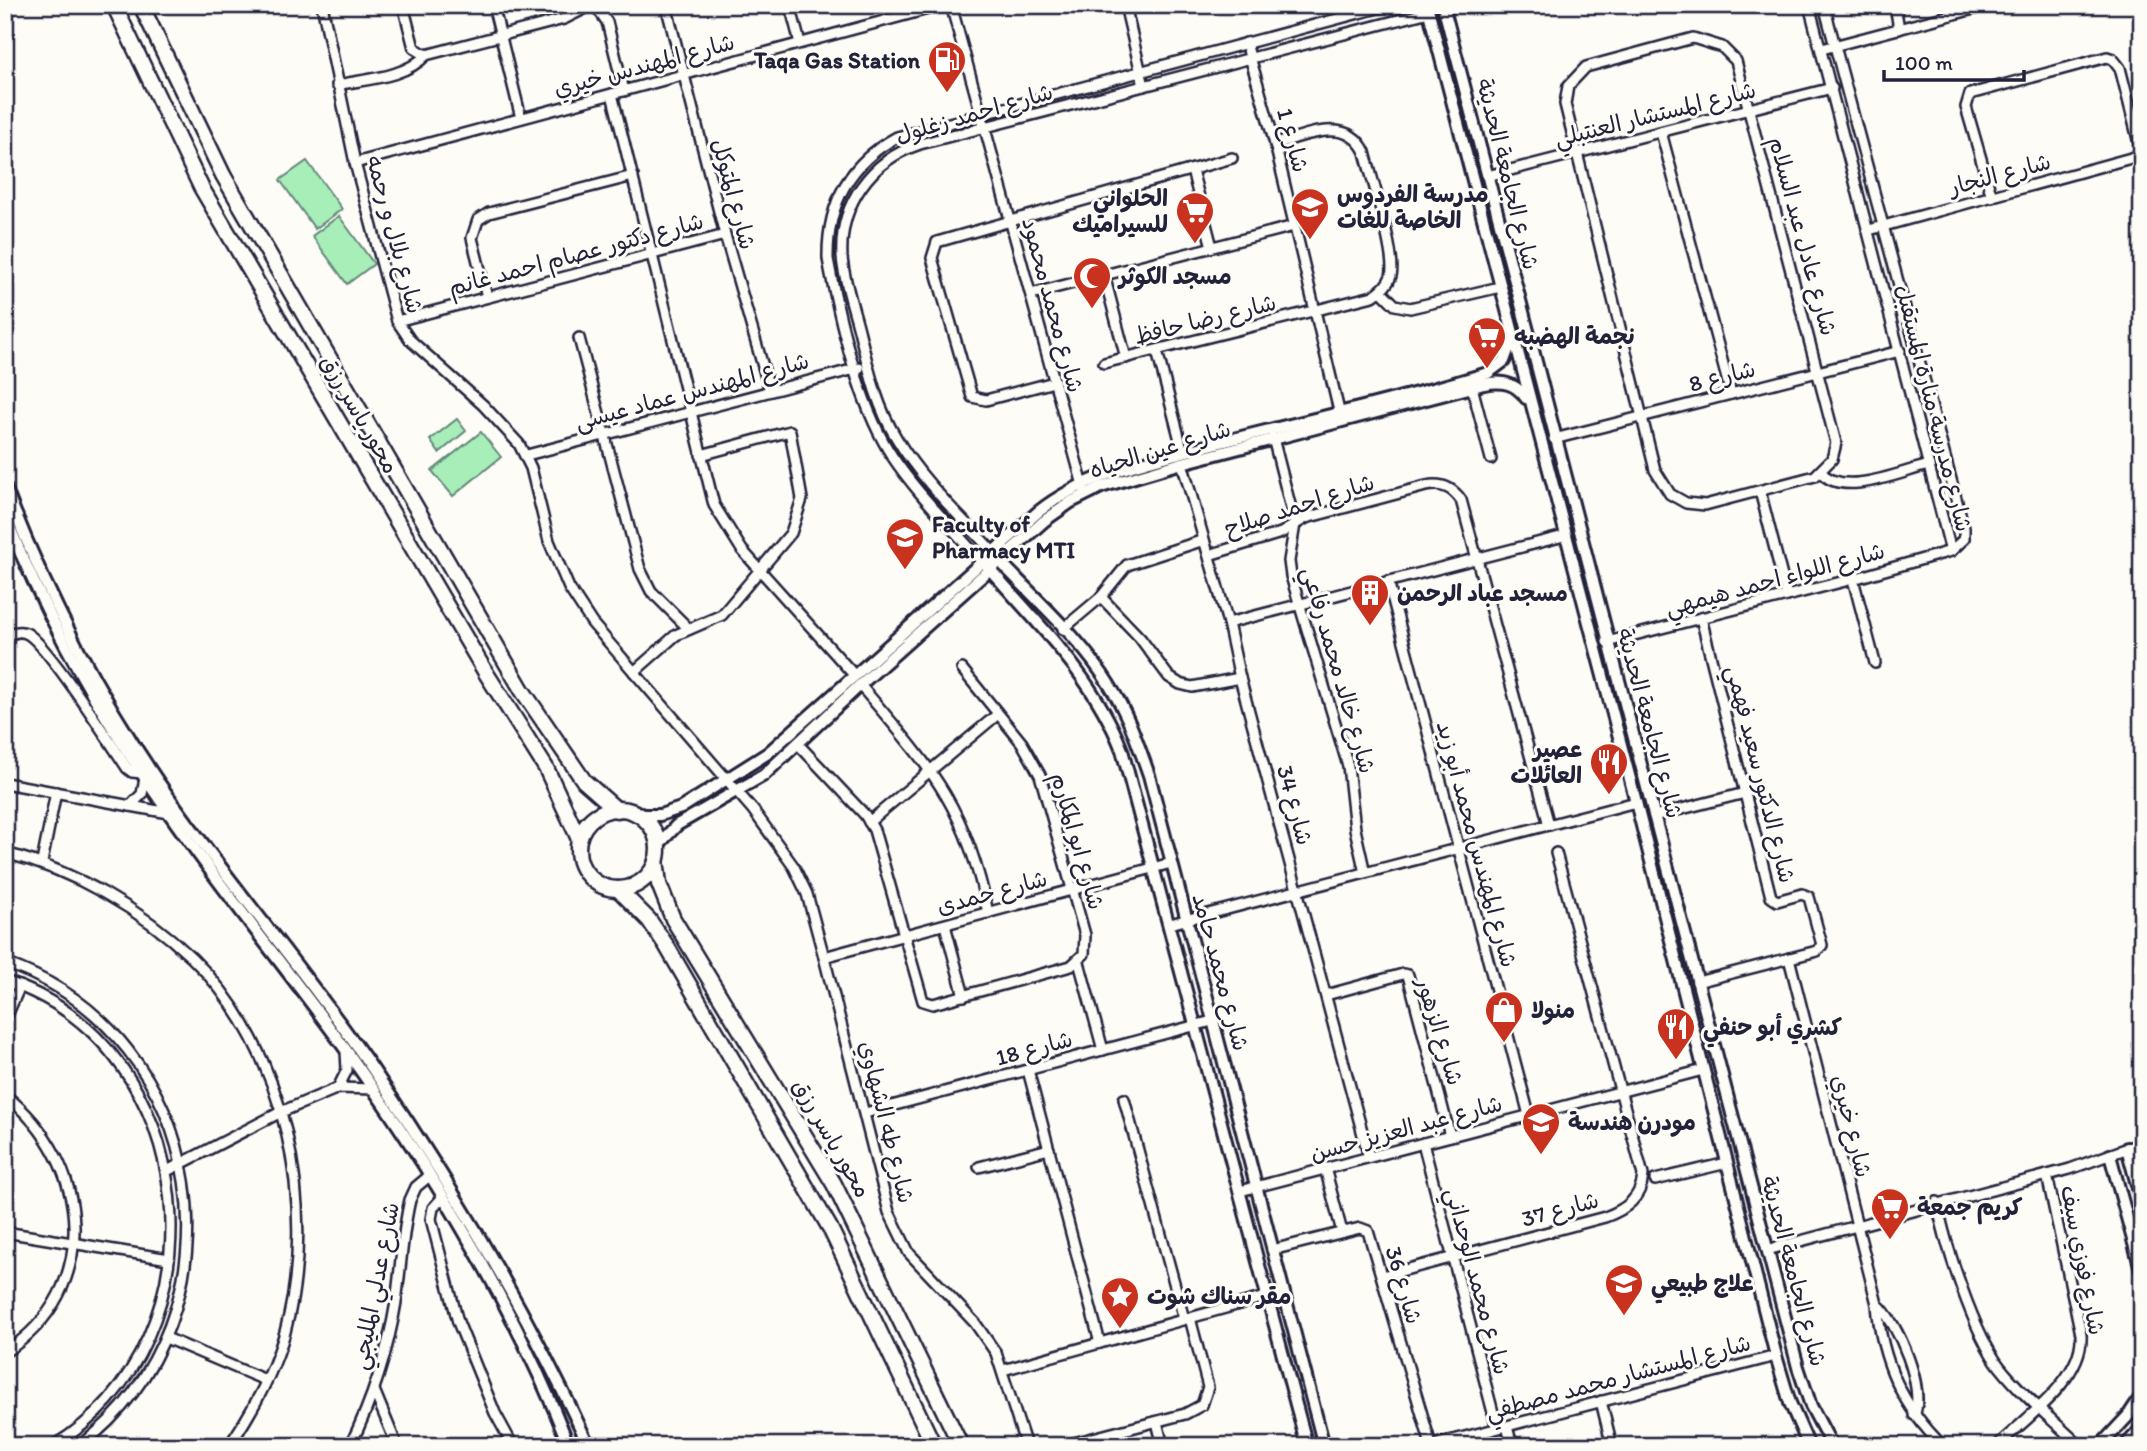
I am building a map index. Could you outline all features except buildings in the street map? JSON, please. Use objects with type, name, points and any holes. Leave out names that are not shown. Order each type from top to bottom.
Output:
[{"type":"main road","name":"محور ياسر رزق","points":[[114,5],[201,187],[486,673],[546,768],[579,839]]},
{"type":"main road","name":"محور ياسر رزق","points":[[141,5],[223,175],[522,690],[584,781],[617,810]]},
{"type":"main road","points":[[617,810],[638,816],[653,832],[656,853],[645,879],[632,887],[618,889],[597,883],[586,874],[579,860],[579,839],[586,826],[596,816],[617,810]]},
{"type":"main road","name":"محور ياسر رزق","points":[[656,853],[659,884],[673,919],[834,1184],[961,1446]]},
{"type":"main road","name":"محور ياسر رزق","points":[[618,889],[649,920],[666,945],[812,1195],[934,1446]]},
{"type":"street","name":"شارع بلال و رحمه","points":[[322,5],[355,163],[397,321],[410,340],[484,405],[527,455],[549,541],[569,588],[592,623],[738,793]]},
{"type":"street","points":[[403,5],[414,48],[426,55]]},
{"type":"street","points":[[493,5],[521,118]]},
{"type":"street","points":[[337,85],[407,70],[426,55],[572,17],[594,5],[607,22],[624,91]]},
{"type":"street","name":"شارع المتوكل","points":[[666,5],[725,235],[770,391]]},
{"type":"street","points":[[790,5],[800,43]]},
{"type":"street","name":"شارع المهندس خيري","points":[[355,163],[943,5]]},
{"type":"street","name":"شارع محمد محمود","points":[[951,5],[1084,489]]},
{"type":"street","points":[[1125,5],[1144,86]]},
{"type":"street","name":"شارع احمد زغلول","points":[[986,566],[901,468],[872,419],[856,369],[828,259],[827,240],[835,203],[853,171],[881,146],[897,137],[1389,5]]},
{"type":"street","points":[[1443,7],[1458,5]]},
{"type":"street","name":"شارع مدرسة منارة المستقبل","points":[[1809,5],[1951,551],[1964,539],[1964,528],[1837,45],[1824,5]]},
{"type":"street","points":[[1895,5],[1899,29]]},
{"type":"street","points":[[1822,49],[1989,5]]},
{"type":"street","name":"شارع الجامعة الحديثة","points":[[1443,7],[1803,1386],[1820,1426],[1832,1446]]},
{"type":"street","name":"شارع احمد زغلول","points":[[997,557],[910,460],[884,415],[868,366],[842,259],[843,234],[856,194],[877,168],[904,149],[1428,9]]},
{"type":"street","name":"شارع الجامعة الحديثة","points":[[1428,9],[1530,409],[1636,802],[1776,1356],[1802,1433],[1810,1446]]},
{"type":"street","name":"شارع عادل عبد السلام","points":[[1703,39],[1730,53],[1736,61],[1836,443],[1832,459],[1821,472],[1705,505],[1677,500],[1658,479],[1577,153],[1565,104],[1573,79],[1595,64],[1683,40],[1703,39]]},
{"type":"street","name":"شارع 1","points":[[1246,43],[1275,144],[1339,411]]},
{"type":"street","points":[[1992,197],[1966,107],[1966,98],[1970,94],[2106,57],[2113,59],[2120,68],[2142,155]]},
{"type":"street","name":"شارع المستشار العنتبلي","points":[[1487,176],[1832,88]]},
{"type":"street","points":[[612,94],[708,488],[722,521],[760,570],[858,680],[933,771],[968,836],[988,913]]},
{"type":"street","points":[[933,127],[937,139]]},
{"type":"street","points":[[1275,144],[1336,130],[1350,135],[1361,145],[1392,264],[1391,274],[1381,291],[1395,305],[1410,309],[1500,287]]},
{"type":"street","points":[[1661,132],[1731,394]]},
{"type":"street","name":"شارع النجار","points":[[1868,230],[2142,155]]},
{"type":"street","points":[[1054,383],[986,400],[972,397],[932,258],[937,242],[1232,158]]},
{"type":"street","points":[[1192,170],[1212,247]]},
{"type":"street","points":[[487,297],[472,238],[478,220],[489,213],[632,176]]},
{"type":"street","points":[[1485,226],[1499,223]]},
{"type":"street","points":[[1031,294],[1294,226]]},
{"type":"street","name":"شارع دكتور عصام احمد غانم","points":[[397,321],[725,235]]},
{"type":"street","points":[[1104,275],[1126,358]]},
{"type":"street","name":"شارع رضا حافظ","points":[[1104,363],[1315,312],[1373,296],[1381,291]]},
{"type":"street","name":"شارع عين الحياه","points":[[638,816],[674,811],[776,747],[858,680],[997,557],[1048,504],[1084,489],[1339,411],[1488,373],[1508,356],[1512,337]]},
{"type":"street","points":[[579,338],[643,577],[657,597],[689,629]]},
{"type":"street","name":"شارع 34","points":[[1157,351],[1182,458],[1369,1157]]},
{"type":"street","name":"شارع 8","points":[[1554,439],[1900,351]]},
{"type":"street","name":"شارع المهندس عماد عيسى","points":[[527,455],[868,366]]},
{"type":"street","name":"شارع عين الحياه","points":[[1182,458],[1273,438],[1472,387],[1507,383],[1520,390],[1530,409]]},
{"type":"street","points":[[1472,387],[1491,459]]},
{"type":"street","points":[[634,672],[670,639],[722,615],[791,533],[799,513],[802,499],[792,434],[786,431],[701,454]]},
{"type":"street","name":"شارع خالد محمد رفاعي","points":[[1273,438],[1295,524],[1289,569],[1348,766],[1356,837],[1365,873]]},
{"type":"street","points":[[901,468],[910,460]]},
{"type":"street","points":[[1821,472],[1831,481],[1848,485],[1929,464]]},
{"type":"street","name":"شارع احمد صلاح","points":[[1209,555],[1281,533],[1313,516],[1413,489],[1442,485],[1461,500],[1478,558]]},
{"type":"street","points":[[5,487],[51,594],[122,726],[178,809],[372,1068],[440,1171],[526,1317],[589,1446]]},
{"type":"street","points":[[1760,491],[1787,596]]},
{"type":"street","points":[[5,516],[88,698]]},
{"type":"street","points":[[1228,623],[1564,536]]},
{"type":"street","points":[[1063,629],[1101,597],[1121,569],[1133,561],[1204,540]]},
{"type":"street","name":"شارع اللواء احمد هيمهي","points":[[1607,642],[1951,551]]},
{"type":"street","name":"شارع محمد حامد","points":[[997,557],[1097,667],[1129,721],[1149,775],[1324,1446]]},
{"type":"street","points":[[1478,558],[1549,825]]},
{"type":"street","points":[[1573,568],[1587,565]]},
{"type":"street","name":"شارع محمد حامد","points":[[986,566],[1083,676],[1101,704],[1128,766],[1307,1446]]},
{"type":"street","points":[[1853,579],[1875,663]]},
{"type":"street","name":"شارع المهندس محمد أبو زيد","points":[[1388,581],[1529,1115]]},
{"type":"street","points":[[1101,597],[1140,638],[1169,677],[1180,684],[1192,687],[1240,678]]},
{"type":"street","name":"شارع الدكتور سعيد فهمي","points":[[1702,618],[1772,899],[1777,901],[1807,896],[1816,922],[1820,949],[1789,958]]},
{"type":"street","points":[[5,636],[18,632],[33,638],[88,698],[169,813],[373,1089],[442,1198],[528,1348],[569,1446]]},
{"type":"street","name":"شارع ابو المكارم","points":[[962,669],[1022,743],[1040,775],[1074,889],[1087,945],[1079,962]]},
{"type":"street","name":"شارع عين الحياه","points":[[656,853],[677,825],[738,793],[764,775],[798,744],[858,680]]},
{"type":"street","points":[[869,822],[998,714]]},
{"type":"street","points":[[798,744],[869,822],[878,839],[923,1001],[933,1004],[1079,962],[1103,1050]]},
{"type":"street","points":[[130,806],[142,794],[143,775]]},
{"type":"street","points":[[5,783],[169,813]]},
{"type":"street","points":[[42,862],[56,792]]},
{"type":"street","name":"شارع طه الشهاوي","points":[[738,793],[794,867],[807,894],[889,1212],[898,1233],[923,1270],[986,1337],[1003,1370],[1026,1446]]},
{"type":"street","points":[[1654,816],[1745,793]]},
{"type":"street","points":[[1170,924],[1636,802]]},
{"type":"street","points":[[5,853],[42,862],[86,883],[126,908],[193,958],[238,1016],[256,1050],[281,1112],[294,1180],[296,1262],[284,1335],[265,1380],[229,1446]]},
{"type":"street","name":"شارع 37","points":[[1382,1276],[1605,1216],[1633,1202],[1639,1194],[1643,1175],[1623,1091],[1556,853]]},
{"type":"street","name":"شارع حمدى","points":[[824,957],[1171,863]]},
{"type":"street","points":[[944,925],[964,996]]},
{"type":"street","points":[[1674,952],[1688,948]]},
{"type":"street","points":[[1697,982],[1789,958]]},
{"type":"street","name":"شارع خيري","points":[[1789,958],[1877,1304],[1881,1338],[1890,1371],[1914,1415],[1942,1446]]},
{"type":"street","points":[[5,963],[44,979],[95,1014],[140,1065],[170,1123],[183,1163],[188,1212],[187,1246],[183,1279],[166,1339],[152,1366],[119,1411],[80,1446]]},
{"type":"street","name":"شارع الزهور","points":[[1326,995],[1403,974],[1408,975],[1450,1136]]},
{"type":"street","points":[[5,981],[53,1002],[80,1023],[128,1076],[152,1124],[167,1171],[172,1221],[169,1259],[159,1311],[131,1371],[110,1400],[83,1425],[53,1446]]},
{"type":"street","points":[[5,1020],[20,986]]},
{"type":"street","name":"شارع 18","points":[[865,1113],[1212,1021]]},
{"type":"street","points":[[338,1088],[347,1070],[346,1051]]},
{"type":"street","points":[[128,1076],[140,1065]]},
{"type":"street","points":[[1028,1070],[1100,1343]]},
{"type":"street","name":"شارع عبد العزيز حسن","points":[[1240,1191],[1703,1070]]},
{"type":"street","points":[[167,1171],[281,1112],[338,1088],[373,1089]]},
{"type":"street","points":[[5,1095],[32,1119],[52,1146],[74,1209],[74,1242],[66,1277],[51,1309],[36,1328],[5,1352]]},
{"type":"street","points":[[1062,1446],[1194,1411],[1206,1396],[1208,1387],[1124,1099]]},
{"type":"street","name":"شارع محمد الوحداني","points":[[1423,1143],[1452,1257],[1502,1427],[1512,1446]]},
{"type":"street","points":[[1767,1250],[1937,1202],[2047,1175],[2142,1143]]},
{"type":"street","points":[[2127,1148],[2142,1203]]},
{"type":"street","points":[[979,1167],[1049,1149]]},
{"type":"street","points":[[2110,1155],[2137,1231],[2142,1273]]},
{"type":"street","points":[[1655,1180],[1727,1163]]},
{"type":"street","points":[[1325,1168],[1342,1232]]},
{"type":"street","name":"شارع فوزي سيف","points":[[1997,1446],[2075,1368],[2082,1342],[2047,1175]]},
{"type":"street","name":"شارع عدلي المليجي","points":[[350,1446],[374,1390],[395,1305],[410,1200],[416,1187],[428,1177]]},
{"type":"street","points":[[442,1198],[433,1208],[431,1219],[458,1322],[495,1413],[513,1446]]},
{"type":"street","points":[[1937,1202],[1952,1261],[1989,1349],[2001,1368],[2080,1446]]},
{"type":"street","name":"شارع 36","points":[[1272,1250],[1360,1228],[1368,1231],[1431,1446]]},
{"type":"street","points":[[5,1232],[169,1259]]},
{"type":"street","points":[[1003,1370],[1283,1292]]},
{"type":"street","name":"شارع خيري","points":[[1877,1304],[1894,1325],[1911,1371],[1918,1395],[1914,1415]]},
{"type":"street","points":[[166,1339],[265,1380]]},
{"type":"street","name":"شارع المستشار محمد مصطفي","points":[[1431,1446],[1776,1356]]},
{"type":"street","points":[[374,1390],[397,1446]]},
{"type":"street","points":[[2100,1446],[2128,1416],[2142,1395]]},
{"type":"street","points":[[1601,1401],[1612,1446]]},
{"type":"street","points":[[1157,1422],[1163,1446]]},
{"type":"street","points":[[1802,1433],[1820,1426]]},
{"type":"street","points":[[2125,1446],[2142,1429]]},
{"type":"green space","points":[[307,161],[342,209],[315,229],[280,180]]},
{"type":"green space","points":[[339,216],[374,264],[347,284],[312,236]]},
{"type":"green space","points":[[457,419],[466,431],[439,453],[430,440]]},
{"type":"green space","points":[[481,432],[501,457],[453,496],[432,471]]},
{"type":"place","name":"Taqa Gas Station","points":[[947,94]]},
{"type":"place","name":"مدرسة الفردوس الخاصة للغات","points":[[1310,241]]},
{"type":"place","name":"الحلواني للسيراميك","points":[[1195,245]]},
{"type":"place","name":"مسجد الكوثر","points":[[1092,310]]},
{"type":"place","name":"نجمة الهضبه","points":[[1487,370]]},
{"type":"place","name":"Faculty of Pharmacy MTI","points":[[905,571]]},
{"type":"place","name":"مسجد عباد الرحمن","points":[[1370,627]]},
{"type":"place","name":"عصير العائلات","points":[[1609,796]]},
{"type":"place","name":"منولا","points":[[1504,1044]]},
{"type":"place","name":"كشري أبو حنفي","points":[[1676,1061]]},
{"type":"place","name":"مودرن هندسة","points":[[1541,1156]]},
{"type":"place","name":"كريم جمعة","points":[[1890,1241]]},
{"type":"place","name":"علاج طبيعي","points":[[1624,1317]]},
{"type":"place","name":"مقر سناك شوت","points":[[1120,1330]]}]
